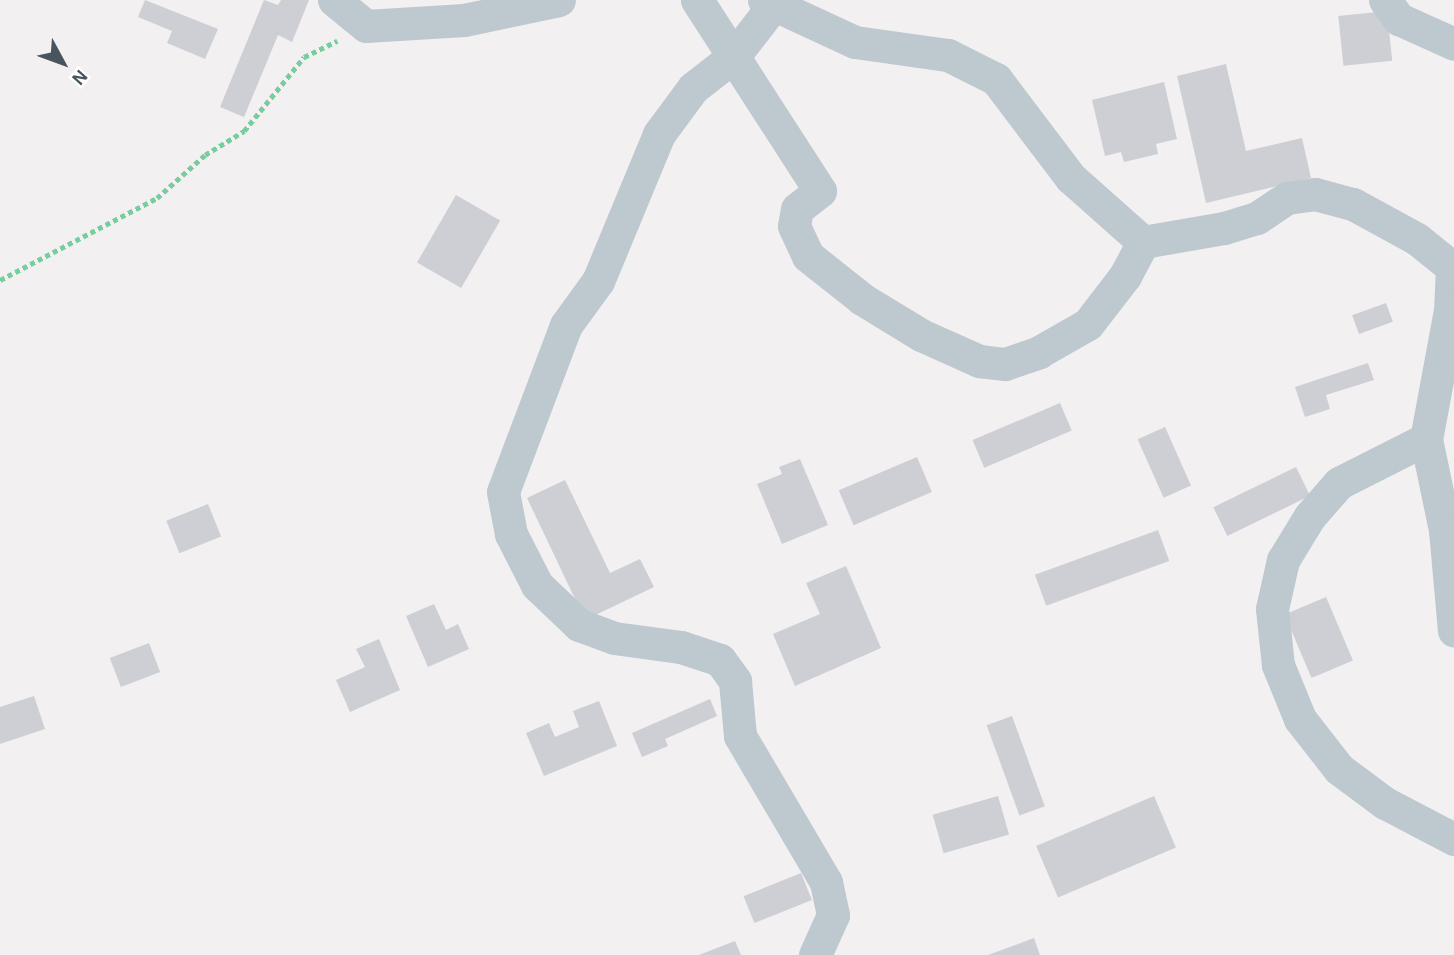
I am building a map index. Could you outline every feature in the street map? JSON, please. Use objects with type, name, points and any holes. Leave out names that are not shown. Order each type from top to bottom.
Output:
[{"type":"street","points":[[334,0],[366,26],[464,20],[559,0]]},
{"type":"street","points":[[697,0],[820,191],[797,209],[794,226],[808,256],[862,299],[921,335],[979,360],[1005,364],[1039,352],[1088,324],[1143,242],[1224,228],[1257,218],[1287,198],[1315,194],[1353,204],[1385,221],[1453,269],[1450,310],[1426,439],[1444,530],[1454,631]]},
{"type":"street","points":[[1385,0],[1399,19],[1454,44]]},
{"type":"street","points":[[815,955],[833,915],[826,882],[740,736],[735,681],[720,660],[681,647],[614,638],[579,625],[537,585],[511,534],[503,492],[566,325],[598,281],[659,134],[693,88],[734,56],[774,1],[855,42],[948,55],[996,79],[1071,178],[1143,242]]},
{"type":"street","points":[[1426,439],[1339,483],[1310,516],[1283,560],[1272,609],[1278,665],[1300,719],[1332,759],[1385,803],[1454,839]]},
{"type":"path","points":[[0,280],[158,198],[205,155],[244,131],[304,57],[366,26]]},
{"type":"building","points":[[145,0],[218,29],[205,59],[167,43],[172,31],[138,17]]},
{"type":"building","points":[[264,0],[278,5],[281,0],[309,0],[292,42],[278,35],[244,117],[220,107]]},
{"type":"building","points":[[1387,11],[1392,61],[1343,66],[1338,16]]},
{"type":"building","points":[[1226,64],[1246,151],[1302,138],[1311,178],[1206,203],[1177,76]]},
{"type":"building","points":[[1164,82],[1177,139],[1156,144],[1158,154],[1124,162],[1121,152],[1105,156],[1092,100]]},
{"type":"building","points":[[456,195],[500,220],[461,288],[417,263]]},
{"type":"building","points":[[1386,303],[1393,322],[1359,334],[1352,315]]},
{"type":"building","points":[[1368,363],[1374,380],[1326,395],[1330,409],[1305,417],[1295,387]]},
{"type":"building","points":[[1060,403],[1072,431],[984,468],[973,440]]},
{"type":"building","points":[[1165,427],[1191,485],[1164,498],[1138,439]]},
{"type":"building","points":[[917,457],[932,492],[854,525],[839,490]]},
{"type":"building","points":[[800,459],[828,525],[782,544],[757,484],[782,474],[779,467]]},
{"type":"building","points":[[1296,467],[1310,496],[1227,536],[1213,507]]},
{"type":"building","points":[[565,480],[610,573],[640,559],[654,587],[585,620],[527,498]]},
{"type":"building","points":[[208,504],[221,536],[179,553],[166,521]]},
{"type":"building","points":[[1158,530],[1169,561],[1046,606],[1035,575]]},
{"type":"building","points":[[846,566],[881,648],[795,686],[773,634],[820,614],[806,583]]},
{"type":"building","points":[[1326,597],[1353,661],[1312,678],[1285,615]]},
{"type":"building","points":[[434,604],[446,630],[458,624],[469,649],[428,667],[406,616]]},
{"type":"building","points":[[379,639],[400,690],[350,712],[336,680],[365,667],[356,649]]},
{"type":"building","points":[[149,643],[160,672],[121,687],[110,658]]},
{"type":"building","points":[[34,696],[45,729],[0,744],[0,707]]},
{"type":"building","points":[[710,699],[717,716],[665,739],[668,746],[642,757],[632,733]]},
{"type":"building","points":[[599,701],[617,746],[544,776],[526,733],[549,723],[555,737],[579,727],[573,711]]},
{"type":"building","points":[[1012,716],[1045,806],[1019,815],[987,725]]},
{"type":"building","points":[[998,796],[1009,834],[944,853],[933,815]]},
{"type":"building","points":[[1154,796],[1176,848],[1058,898],[1036,846]]},
{"type":"building","points":[[801,873],[812,900],[754,923],[744,896]]},
{"type":"building","points":[[1034,938],[1040,955],[988,955]]},
{"type":"building","points":[[735,941],[741,955],[699,955]]}]
